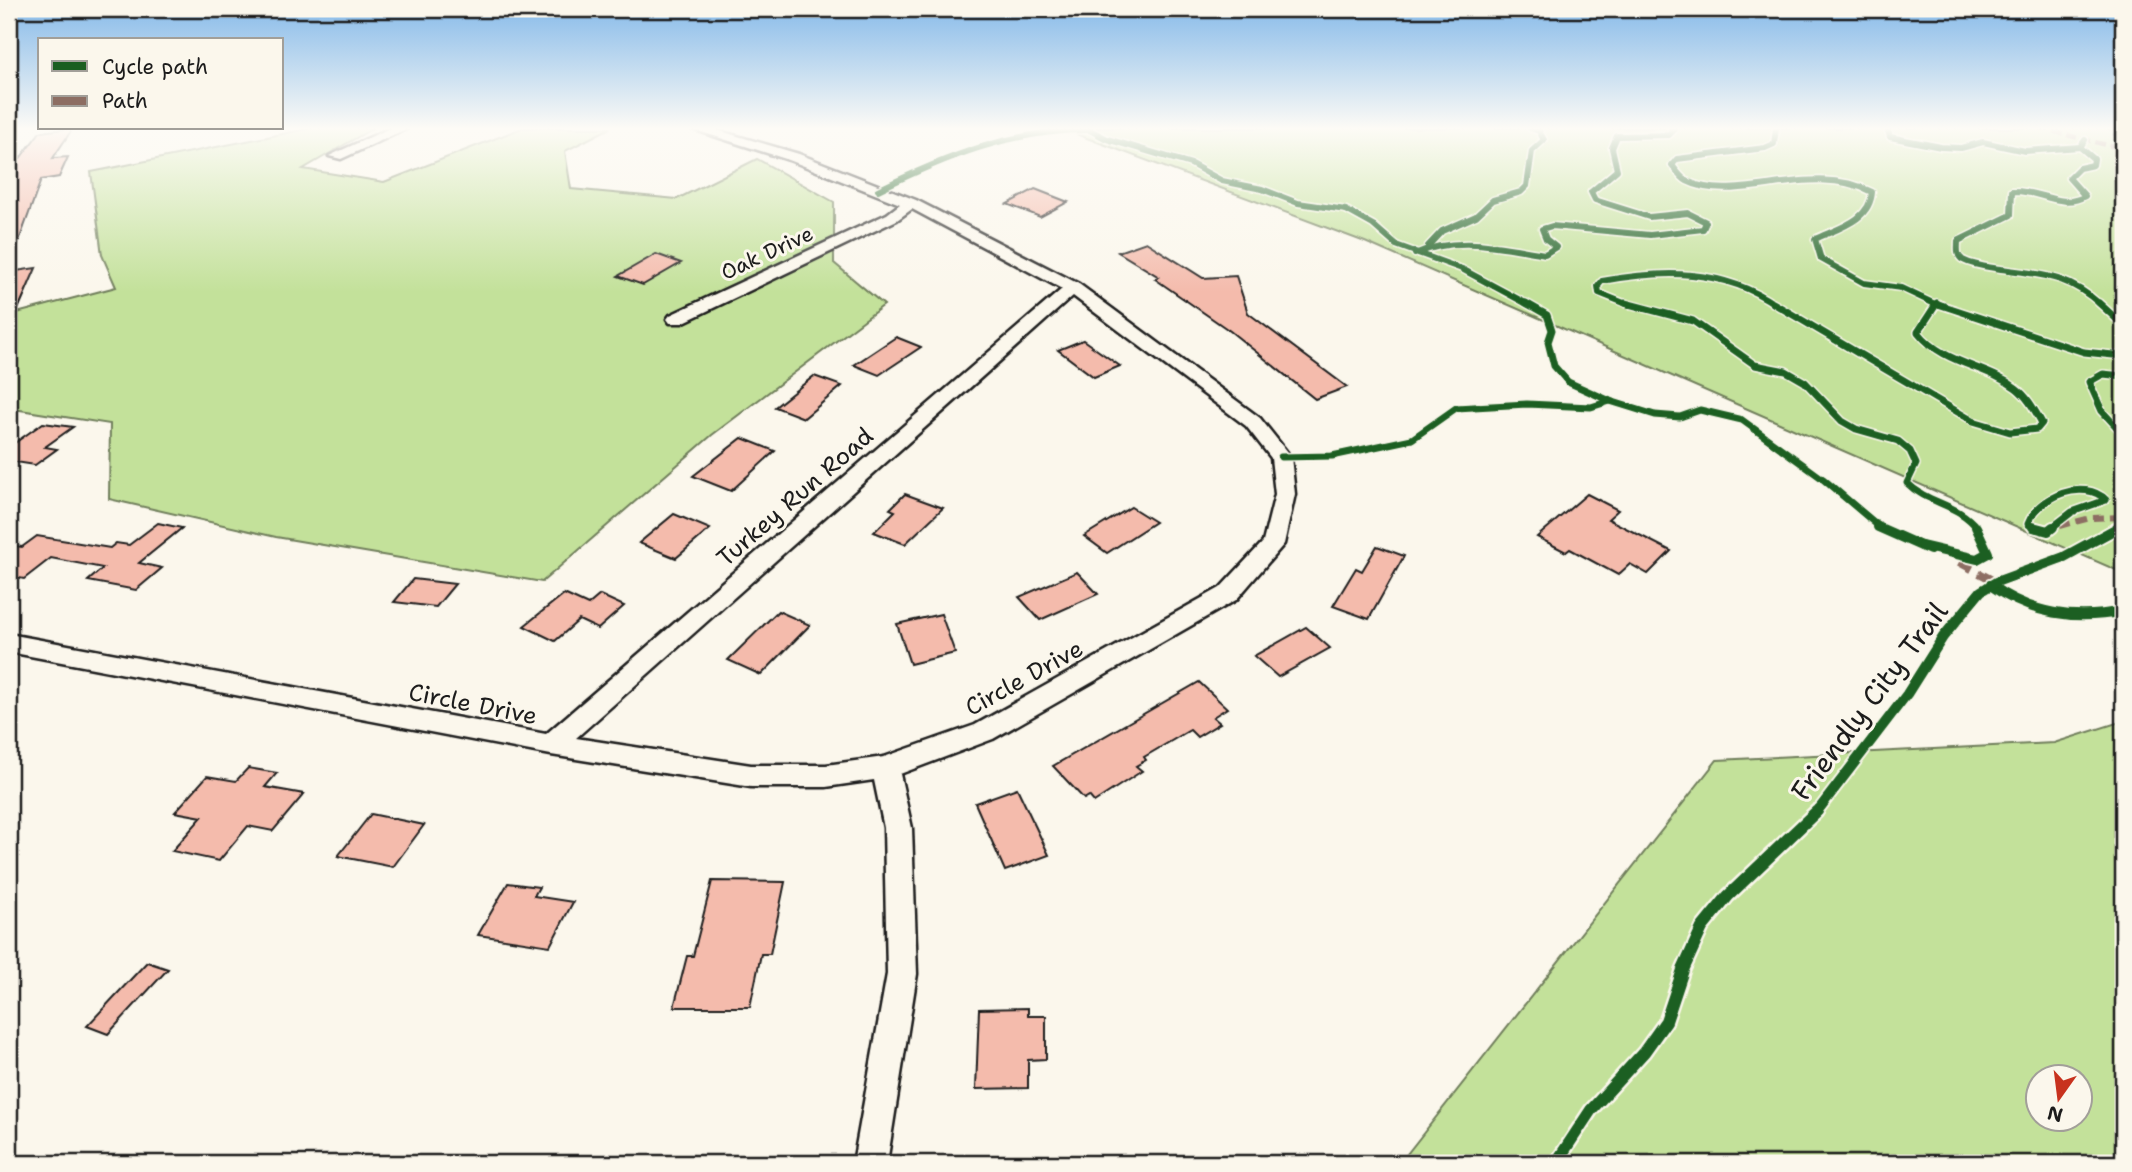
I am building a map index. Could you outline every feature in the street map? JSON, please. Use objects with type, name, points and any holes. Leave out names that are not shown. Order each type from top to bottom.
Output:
[{"type":"street","name":"Circle Drive","points":[[9,643],[551,745],[751,776],[826,776],[886,768],[984,732],[1228,594],[1273,544],[1284,494],[1281,457],[1253,422],[1073,288],[911,203],[859,183]]},
{"type":"street","name":"Oak Drive","points":[[676,319],[892,217],[911,203]]},
{"type":"street","name":"Turkey Run Road","points":[[551,745],[1073,288]]},
{"type":"street","points":[[870,1163],[902,974],[898,828],[886,768]]},
{"type":"green space","points":[[92,183],[570,183],[571,189],[677,199],[710,183],[799,183],[834,202],[834,263],[884,305],[712,435],[542,582],[276,537],[109,499],[110,424],[14,409],[9,383],[9,315],[116,287],[102,255]]},
{"type":"green space","points":[[1206,183],[2123,183],[2123,573],[1365,242]]},
{"type":"green space","points":[[2123,721],[2123,1163],[1400,1163],[1717,760],[2054,743]]},
{"type":"building","points":[[9,183],[40,183],[11,263]]},
{"type":"building","points":[[1035,189],[1068,202],[1040,217],[1007,204]]},
{"type":"building","points":[[1146,242],[1203,278],[1236,276],[1248,313],[1347,387],[1315,399],[1230,331],[1155,279],[1159,277],[1118,252]]},
{"type":"building","points":[[656,254],[681,263],[643,285],[618,276]]},
{"type":"building","points":[[36,268],[9,330],[9,272]]},
{"type":"building","points":[[896,337],[921,347],[879,375],[854,365]]},
{"type":"building","points":[[1083,340],[1120,366],[1094,377],[1058,350]]},
{"type":"building","points":[[814,376],[842,386],[804,418],[775,407]]},
{"type":"building","points":[[43,423],[73,427],[45,447],[57,449],[35,465],[9,461],[9,447]]},
{"type":"building","points":[[742,438],[775,451],[731,491],[693,476]]},
{"type":"building","points":[[905,494],[943,508],[905,544],[874,532],[895,511],[890,509]]},
{"type":"building","points":[[1587,494],[1618,510],[1608,519],[1671,551],[1648,574],[1630,564],[1618,575],[1570,549],[1566,552],[1537,537]]},
{"type":"building","points":[[1131,507],[1155,522],[1107,553],[1084,536]]},
{"type":"building","points":[[674,514],[710,529],[676,558],[639,543]]},
{"type":"building","points":[[158,523],[182,528],[139,563],[162,568],[136,590],[88,581],[103,568],[51,558],[24,579],[9,576],[9,545],[22,547],[37,536],[110,548],[116,543],[129,545]]},
{"type":"building","points":[[1377,546],[1404,556],[1369,619],[1333,606],[1356,568],[1362,571]]},
{"type":"building","points":[[1077,572],[1098,594],[1040,620],[1019,597]]},
{"type":"building","points":[[413,579],[455,584],[436,607],[394,602]]},
{"type":"building","points":[[564,594],[588,605],[600,595],[624,606],[598,629],[579,620],[555,641],[524,626]]},
{"type":"building","points":[[778,611],[810,625],[761,675],[728,660]]},
{"type":"building","points":[[941,614],[955,653],[910,664],[897,624]]},
{"type":"building","points":[[1306,627],[1330,648],[1278,677],[1254,656]]},
{"type":"building","points":[[1199,682],[1227,708],[1213,717],[1220,723],[1197,737],[1190,730],[1144,757],[1146,760],[1136,766],[1142,771],[1094,802],[1089,796],[1084,799],[1053,766]]},
{"type":"building","points":[[248,768],[277,773],[265,787],[304,794],[273,831],[248,826],[219,861],[172,851],[202,817],[175,812],[207,776],[236,781]]},
{"type":"building","points":[[1017,788],[1049,855],[1005,871],[975,803]]},
{"type":"building","points":[[371,814],[424,825],[393,867],[338,856]]},
{"type":"building","points":[[712,881],[785,882],[770,954],[761,954],[750,1007],[674,1007],[687,956],[693,956]]},
{"type":"building","points":[[508,883],[539,887],[534,896],[573,902],[550,946],[478,935]]},
{"type":"building","points":[[147,962],[168,969],[108,1034],[87,1026]]},
{"type":"building","points":[[1028,1008],[1028,1016],[1046,1016],[1046,1059],[1028,1060],[1028,1088],[976,1089],[979,1009]]},
{"type":"marked path","points":[[2060,526],[2090,518],[2123,517]]},
{"type":"marked path","points":[[1959,562],[1996,582]]},
{"type":"cycle path","points":[[878,190],[894,183]]},
{"type":"cycle path","points":[[1230,183],[1262,189],[1298,203],[1346,210],[1373,225],[1396,245],[1462,269],[1547,315],[1552,330],[1548,342],[1554,366],[1568,382],[1610,401],[1655,415],[1680,417],[1700,410],[1742,420],[1823,479],[1877,527],[1930,550]]},
{"type":"cycle path","points":[[1428,246],[1442,231],[1476,216],[1493,200],[1521,192],[1527,183]]},
{"type":"cycle path","points":[[1415,254],[1445,244],[1461,243],[1545,254],[1556,247],[1546,239],[1542,229],[1552,226],[1650,235],[1703,229],[1706,222],[1681,212],[1664,217],[1649,217],[1595,200],[1591,192],[1602,183]]},
{"type":"cycle path","points":[[1693,183],[1707,187],[1779,183]]},
{"type":"cycle path","points":[[1854,183],[1872,192],[1871,202],[1860,217],[1815,239],[1815,247],[1821,259],[1864,283],[1901,288],[1938,304],[1918,332],[1937,352],[1999,378],[2021,392],[2042,423],[2037,429],[2010,432],[1989,428],[1973,421],[1739,284],[1687,274],[1637,275],[1602,281],[1598,286],[1599,293],[1641,310],[1693,321],[1755,365],[1786,371],[1805,382],[1842,421],[1856,429],[1898,441],[1910,451],[1916,464],[1907,483],[1918,493],[1961,512],[1981,534],[1988,553],[1977,559],[1922,546]]},
{"type":"cycle path","points":[[2073,183],[2085,196],[2077,201],[2060,201],[2032,192],[2012,191],[2011,215],[1958,241],[1958,255],[1962,260],[1982,266],[2052,276],[2081,287],[2123,325]]},
{"type":"cycle path","points":[[1938,304],[2084,352],[2123,356]]},
{"type":"cycle path","points":[[2123,376],[2103,374],[2089,382],[2102,411],[2123,434]]},
{"type":"cycle path","points":[[1281,457],[1332,456],[1412,439],[1456,408],[1527,404],[1591,407],[1610,401]]},
{"type":"cycle path","points":[[2083,489],[2097,491],[2106,500],[2072,512],[2048,531],[2037,530],[2028,524],[2042,504],[2058,495],[2083,489]]},
{"type":"cycle path","name":"Friendly City Trail","points":[[1556,1163],[1591,1110],[1644,1052],[1666,1021],[1683,970],[1702,928],[1728,896],[1786,844],[1828,800],[1907,694],[1943,637],[1981,591],[1996,582],[2064,557],[2123,525]]},
{"type":"cycle path","points":[[1990,585],[2021,604],[2054,614],[2088,616],[2123,611]]}]
